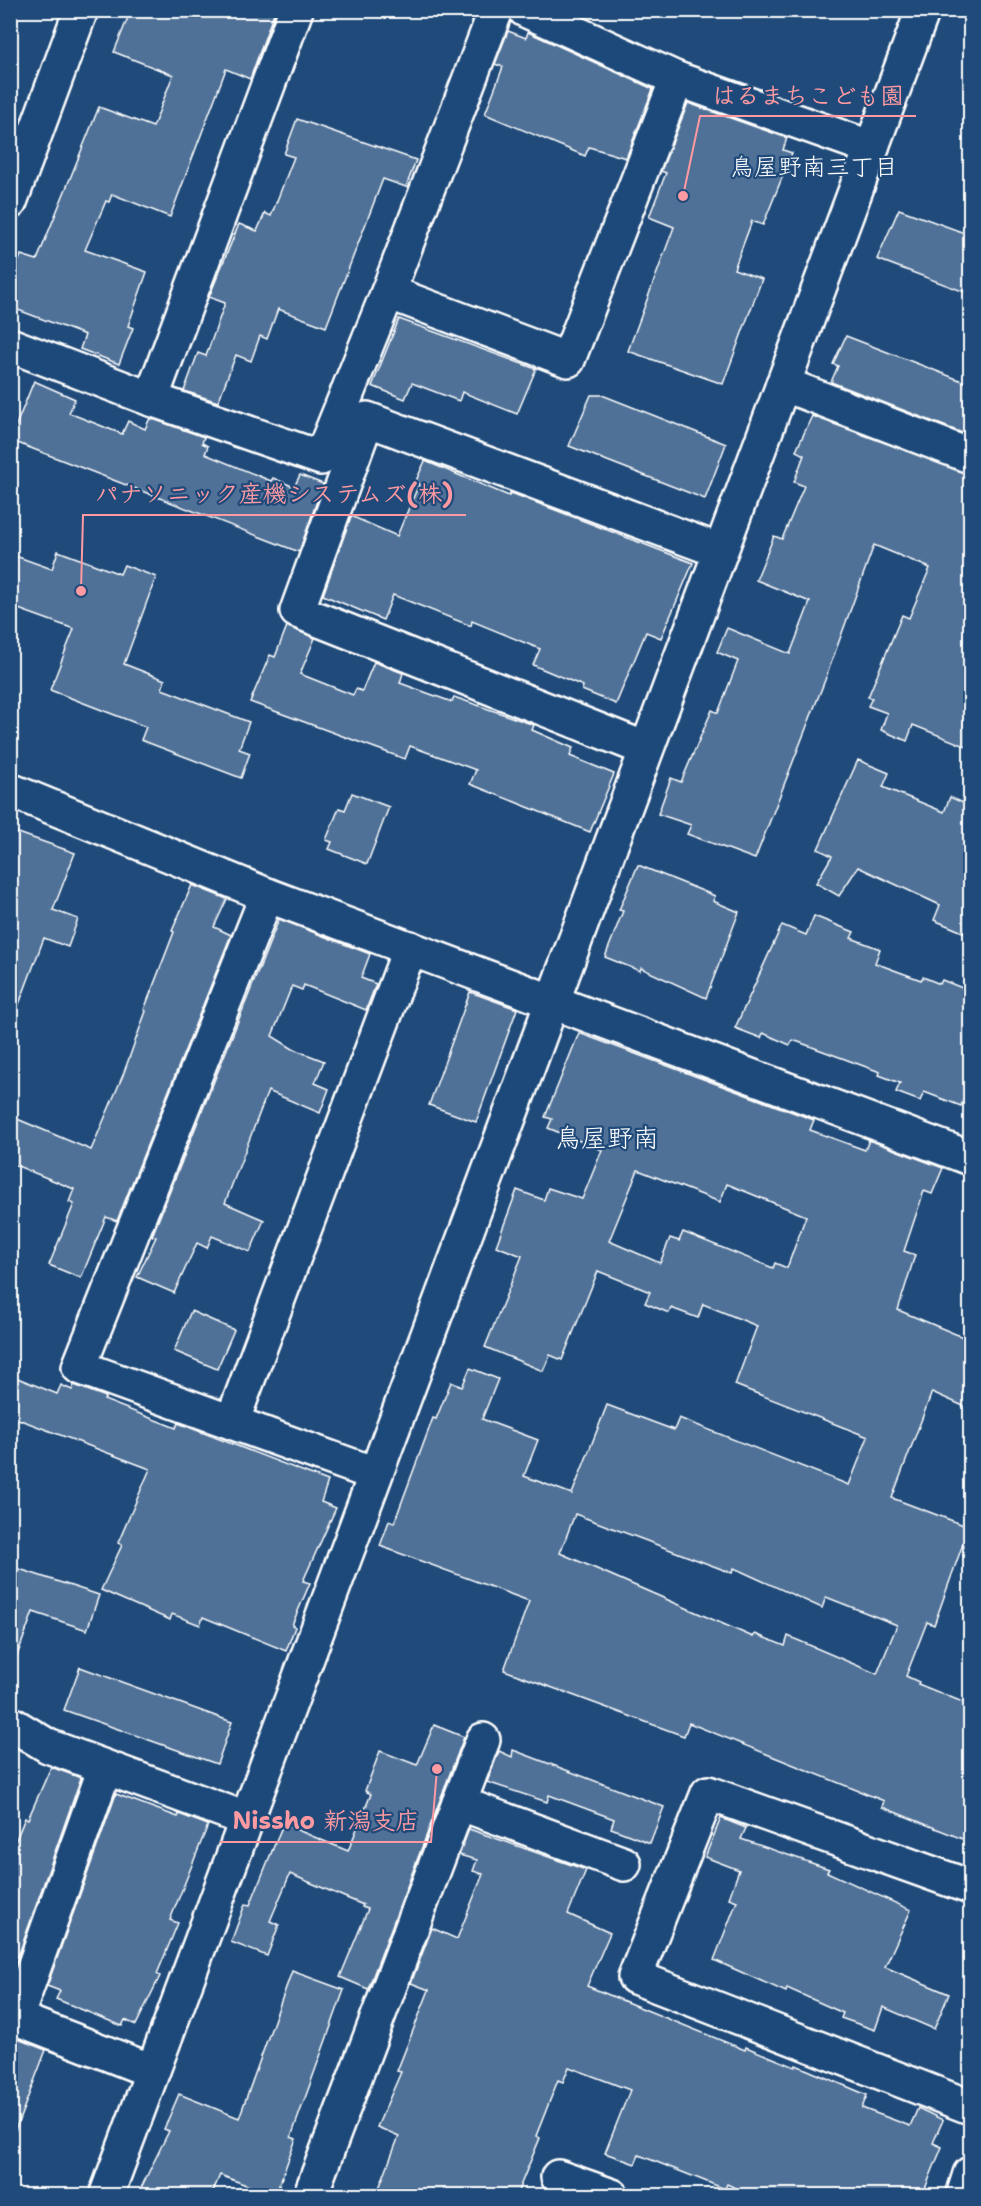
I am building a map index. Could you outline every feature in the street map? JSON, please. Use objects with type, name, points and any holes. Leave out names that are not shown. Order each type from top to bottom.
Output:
[{"type":"street","points":[[10,202],[81,10]]},
{"type":"street","points":[[151,399],[296,10]]},
{"type":"street","points":[[10,345],[151,399],[321,458],[388,292],[496,10]]},
{"type":"street","points":[[525,10],[677,79],[872,148]]},
{"type":"street","points":[[106,2196],[551,1000],[923,10]]},
{"type":"street","points":[[388,292],[568,360],[677,79]]},
{"type":"street","points":[[783,384],[970,456]]},
{"type":"street","points":[[646,749],[297,611],[367,419],[720,551]]},
{"type":"street","points":[[10,790],[267,895],[970,1158]]},
{"type":"street","points":[[267,895],[79,1367],[375,1474]]},
{"type":"street","points":[[232,1422],[410,948]]},
{"type":"street","points":[[10,1723],[21,1727],[48,1746],[246,1820]]},
{"type":"street","points":[[310,2196],[483,1740]]},
{"type":"street","points":[[105,1768],[16,2018],[152,2071]]},
{"type":"street","points":[[970,1887],[708,1793],[635,1977],[970,2107]]},
{"type":"street","points":[[459,1803],[624,1864]]},
{"type":"street","points":[[963,2196],[970,2174]]},
{"type":"street","points":[[558,2177],[612,2196]]},
{"type":"building","points":[[131,10],[275,10],[250,79],[226,69],[170,217],[112,194],[109,202],[106,201],[85,250],[147,272],[128,326],[133,328],[119,364],[80,349],[85,335],[10,307],[10,284],[21,255],[37,260],[99,107],[153,127],[173,75],[114,52]]},
{"type":"building","points":[[508,31],[526,38],[528,32],[653,89],[626,158],[589,147],[585,156],[485,114],[503,67],[495,64]]},
{"type":"building","points":[[688,103],[787,138],[783,150],[792,153],[763,225],[752,221],[734,269],[762,279],[723,384],[628,351],[674,227],[649,217],[666,173],[661,171]]},
{"type":"building","points":[[297,119],[416,160],[406,187],[383,179],[326,327],[278,309],[267,339],[260,336],[251,361],[236,355],[218,402],[184,391],[198,353],[206,356],[225,303],[209,297],[239,224],[257,231],[265,213],[271,216],[294,157],[284,154]]},
{"type":"building","points":[[899,209],[970,235],[970,294],[877,259]]},
{"type":"building","points":[[399,319],[536,369],[517,414],[462,392],[459,401],[412,383],[405,399],[372,386]]},
{"type":"building","points":[[846,336],[970,384],[970,436],[831,382],[838,366],[833,364]]},
{"type":"building","points":[[34,381],[75,399],[69,413],[122,434],[128,421],[145,429],[150,418],[204,437],[202,443],[208,446],[205,454],[271,481],[273,478],[294,487],[300,475],[323,484],[299,552],[10,440]]},
{"type":"building","points":[[591,395],[602,395],[726,444],[705,499],[569,446]]},
{"type":"building","points":[[812,416],[970,474],[970,748],[913,725],[907,741],[881,730],[887,713],[868,706],[872,698],[868,697],[902,615],[909,618],[930,568],[874,545],[825,680],[755,859],[687,834],[691,825],[658,814],[671,778],[681,782],[712,710],[718,713],[738,661],[717,652],[727,628],[790,654],[810,602],[756,580],[774,536],[782,539],[804,486],[794,482],[804,455],[796,451]]},
{"type":"building","points":[[425,461],[509,496],[511,493],[693,563],[661,638],[646,632],[616,704],[582,690],[583,686],[533,665],[540,649],[472,621],[471,626],[393,595],[383,620],[323,595],[351,516],[397,536],[419,484],[415,483]]},
{"type":"building","points":[[58,551],[120,574],[124,565],[156,577],[124,664],[165,680],[162,689],[249,722],[239,749],[250,753],[241,778],[141,740],[146,727],[50,690],[74,629],[10,606],[10,554],[52,569]]},
{"type":"building","points":[[287,626],[315,638],[300,674],[353,695],[356,689],[362,691],[374,662],[403,673],[400,683],[452,702],[454,697],[534,725],[532,730],[573,748],[570,756],[614,774],[590,832],[470,784],[476,770],[410,746],[405,759],[250,702],[270,655],[275,657]]},
{"type":"building","points":[[858,760],[889,773],[883,787],[944,812],[950,797],[970,806],[970,935],[934,920],[940,905],[858,867],[839,896],[816,883],[832,856],[818,849]]},
{"type":"building","points":[[352,793],[389,807],[367,864],[329,849],[332,842],[326,840],[339,808],[345,810]]},
{"type":"building","points":[[10,830],[75,853],[53,910],[78,919],[68,947],[44,938],[13,1020],[10,1019]]},
{"type":"building","points":[[638,865],[715,896],[713,901],[739,912],[706,998],[641,968],[640,971],[605,957],[623,911],[619,910]]},
{"type":"building","points":[[192,885],[227,899],[214,927],[231,935],[117,1221],[106,1217],[81,1278],[49,1265],[74,1204],[69,1202],[74,1189],[10,1163],[10,1116],[91,1150],[123,1075],[146,1011],[144,1010],[174,932],[172,931]]},
{"type":"building","points":[[814,916],[854,932],[851,938],[880,949],[875,963],[921,980],[923,977],[940,984],[942,980],[970,991],[970,1083],[961,1106],[924,1092],[920,1101],[896,1092],[900,1083],[879,1075],[880,1072],[793,1040],[790,1045],[763,1033],[761,1038],[735,1028],[782,925],[806,935]]},
{"type":"building","points":[[279,919],[370,954],[361,978],[376,984],[366,1010],[304,985],[302,990],[292,986],[272,1036],[293,1049],[324,1061],[315,1083],[329,1089],[320,1113],[268,1091],[225,1203],[264,1220],[250,1252],[212,1236],[207,1248],[197,1243],[174,1293],[137,1277],[156,1237],[152,1236]]},
{"type":"building","points":[[470,992],[517,1009],[476,1122],[429,1105]]},
{"type":"building","points":[[579,1033],[814,1120],[810,1130],[865,1150],[869,1140],[943,1168],[932,1194],[924,1191],[904,1251],[915,1255],[898,1310],[970,1340],[970,1409],[932,1392],[892,1498],[969,1527],[934,1625],[927,1622],[906,1676],[919,1682],[918,1684],[970,1705],[970,1842],[882,1807],[884,1801],[689,1723],[684,1736],[504,1670],[529,1601],[380,1546],[389,1521],[394,1523],[433,1418],[436,1419],[451,1382],[462,1387],[470,1368],[498,1379],[482,1419],[538,1440],[524,1476],[572,1494],[607,1405],[674,1430],[679,1418],[849,1485],[868,1437],[735,1385],[757,1326],[703,1304],[698,1318],[671,1308],[669,1313],[645,1303],[650,1292],[598,1271],[562,1360],[550,1355],[543,1371],[485,1347],[522,1256],[496,1246],[517,1190],[544,1200],[548,1188],[582,1199],[602,1150],[548,1128],[552,1119],[545,1117]],"holes":[[[638,1170],[720,1202],[727,1184],[806,1216],[787,1268],[775,1263],[773,1268],[683,1232],[679,1241],[670,1238],[660,1263],[609,1241]],[[575,1514],[732,1573],[734,1568],[822,1608],[826,1597],[897,1625],[877,1674],[788,1636],[785,1646],[755,1634],[753,1637],[560,1553]]]},
{"type":"building","points":[[191,1311],[234,1330],[217,1369],[174,1351]]},
{"type":"building","points":[[10,1375],[57,1394],[61,1385],[72,1390],[74,1385],[106,1397],[104,1400],[176,1428],[178,1423],[328,1481],[321,1502],[336,1508],[303,1581],[310,1583],[292,1625],[295,1627],[286,1651],[203,1617],[200,1625],[172,1614],[170,1620],[101,1590],[122,1545],[118,1543],[150,1469],[10,1416]]},
{"type":"building","points":[[10,1566],[99,1595],[87,1630],[33,1612],[14,1664],[10,1664]]},
{"type":"building","points":[[80,1667],[232,1722],[217,1764],[64,1710]]},
{"type":"building","points":[[434,1725],[464,1737],[368,1989],[340,1977],[368,1909],[290,1874],[270,1921],[279,1925],[267,1956],[231,1942],[245,1904],[250,1905],[283,1824],[348,1851],[371,1794],[365,1791],[380,1751],[417,1765]]},
{"type":"building","points":[[513,1750],[664,1807],[650,1843],[611,1828],[614,1819],[549,1795],[547,1802],[487,1782],[499,1751],[512,1757]]},
{"type":"building","points":[[51,1767],[81,1778],[13,1971],[10,1970],[10,1854]]},
{"type":"building","points":[[116,1794],[178,1817],[179,1814],[208,1825],[170,1920],[178,1923],[157,1974],[160,1976],[136,2025],[125,2020],[122,2026],[56,1999],[60,1991],[47,1986]]},
{"type":"building","points":[[721,1818],[746,1828],[741,1839],[829,1869],[827,1872],[911,1910],[885,1967],[949,1994],[934,2029],[883,2007],[875,2030],[841,2018],[843,2013],[787,1988],[786,1992],[714,1960],[737,1901],[729,1898],[739,1870],[705,1857]]},
{"type":"building","points":[[469,1829],[586,1870],[568,1914],[610,1933],[587,1986],[745,2050],[746,2047],[795,2067],[796,2065],[867,2095],[862,2108],[910,2126],[918,2108],[943,2120],[933,2143],[942,2147],[922,2196],[753,2196],[727,2184],[725,2189],[639,2155],[635,2164],[605,2153],[630,2090],[569,2067],[563,2082],[558,2080],[536,2136],[540,2138],[516,2196],[376,2196],[399,2136],[377,2127],[401,2072],[397,2071],[429,1990],[411,1983],[432,1928],[457,1939],[483,1874],[473,1871],[477,1860],[459,1855]]},
{"type":"building","points":[[292,1971],[344,1990],[291,2137],[296,2139],[275,2196],[220,2175],[211,2196],[137,2196],[169,2131],[164,2129],[179,2094],[239,2118]]},
{"type":"building","points":[[10,2036],[46,2050],[13,2136],[10,2136]]},
{"type":"place","name":"はるまちこども園","points":[[683,196]]},
{"type":"place","name":"パナソニック産機システムズ(株)","points":[[81,591]]},
{"type":"place","name":"Nissho 新潟支店","points":[[437,1769]]},
{"type":"district","name":"鳥屋野南三丁目","points":[[814,167]]},
{"type":"district","name":"鳥屋野南","points":[[607,1138]]}]
